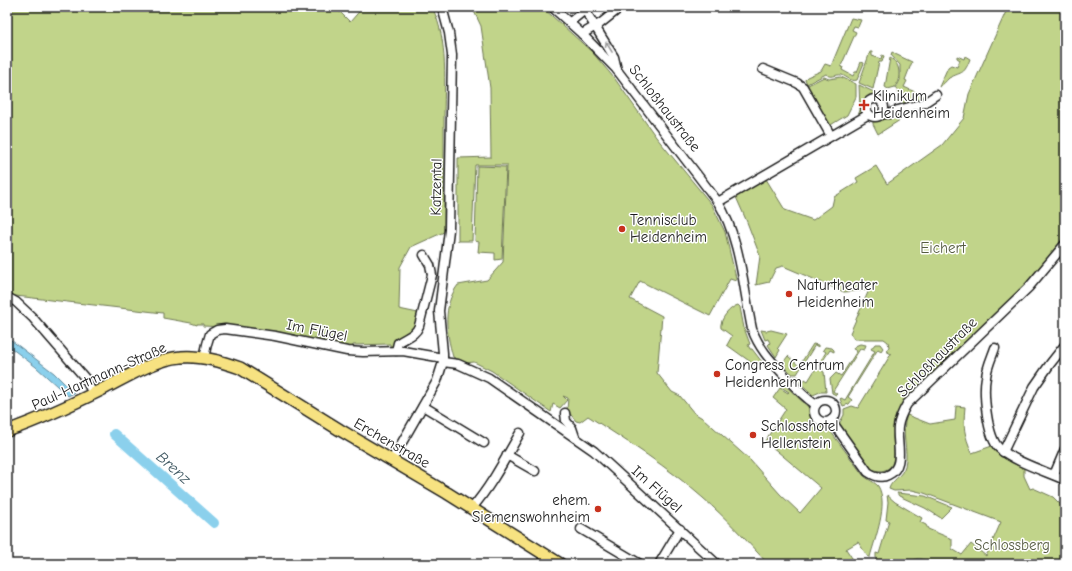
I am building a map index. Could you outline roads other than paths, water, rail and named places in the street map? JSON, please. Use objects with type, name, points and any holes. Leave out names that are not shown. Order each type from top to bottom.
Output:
[{"type":"main road","name":"Paul-Hartmann-Straße","points":[[7,431],[52,413],[136,372],[168,359],[186,357],[204,358]]},
{"type":"main road","name":"Erchenstraße","points":[[204,358],[222,361],[240,368],[472,508],[560,564]]},
{"type":"street","name":"Katzental","points":[[442,7],[451,45],[452,77],[449,230],[439,310],[443,360]]},
{"type":"street","name":"Katzental","points":[[445,16],[446,7]]},
{"type":"street","points":[[552,7],[570,22],[617,70]]},
{"type":"street","points":[[582,34],[596,26],[621,7]]},
{"type":"street","points":[[570,22],[584,8]]},
{"type":"street","name":"Schloßhaustraße","points":[[584,8],[614,56],[617,70],[718,202],[726,216],[733,235],[752,329],[757,342],[770,360],[804,396],[816,405],[814,412],[818,419],[825,422],[831,420],[868,472],[876,476],[884,477],[894,472],[897,468],[899,462],[898,426],[907,404],[1028,287],[1065,244]]},
{"type":"street","points":[[763,69],[803,87],[831,136]]},
{"type":"street","points":[[869,114],[866,106],[872,100],[880,100],[883,110],[887,114],[924,103],[936,95]]},
{"type":"street","points":[[718,202],[869,114],[875,116],[883,110]]},
{"type":"street","points":[[396,351],[398,343],[413,335],[419,326],[432,275],[430,265],[424,255]]},
{"type":"street","points":[[7,297],[16,302],[32,317],[85,378],[93,394]]},
{"type":"street","name":"Im Flügel","points":[[204,358],[210,334],[220,329],[275,336],[347,351],[414,352],[458,364],[488,378],[594,451],[717,564]]},
{"type":"street","points":[[1003,452],[1034,387],[1065,345]]},
{"type":"street","points":[[995,348],[986,374],[985,404],[989,426],[996,445],[1003,452],[1065,480]]},
{"type":"street","points":[[392,460],[437,382],[443,360]]},
{"type":"street","points":[[816,405],[823,400],[827,400],[833,404],[836,412],[831,420]]},
{"type":"street","points":[[423,406],[484,443]]},
{"type":"street","name":"Im Flügel","points":[[565,413],[566,421],[572,428],[575,437]]},
{"type":"street","points":[[472,508],[487,488],[520,433]]},
{"type":"street","points":[[1054,475],[1065,449]]},
{"type":"street","points":[[507,455],[534,471]]},
{"type":"street","points":[[581,529],[640,564]]},
{"type":"street","points":[[659,564],[680,529]]},
{"type":"water","points":[[7,337],[54,373],[74,393],[68,396],[36,367],[7,345]]},
{"type":"waterway","name":"Brenz","points":[[114,434],[214,523]]},
{"type":"place","name":"Klinikum Heidenheim","points":[[864,105]]},
{"type":"place","name":"Tennisclub Heidenheim","points":[[622,229]]},
{"type":"place","name":"Naturtheater Heidenheim","points":[[789,294]]},
{"type":"place","name":"Congress Centrum Heidenheim","points":[[717,374]]},
{"type":"place","name":"Schlosshotel Hellenstein","points":[[753,435]]},
{"type":"place","name":"ehem. Siemenswohnheim","points":[[598,509]]},
{"type":"park label","name":"Eichert","points":[[943,248]]},
{"type":"park label","name":"Schlossberg","points":[[1012,545]]}]
